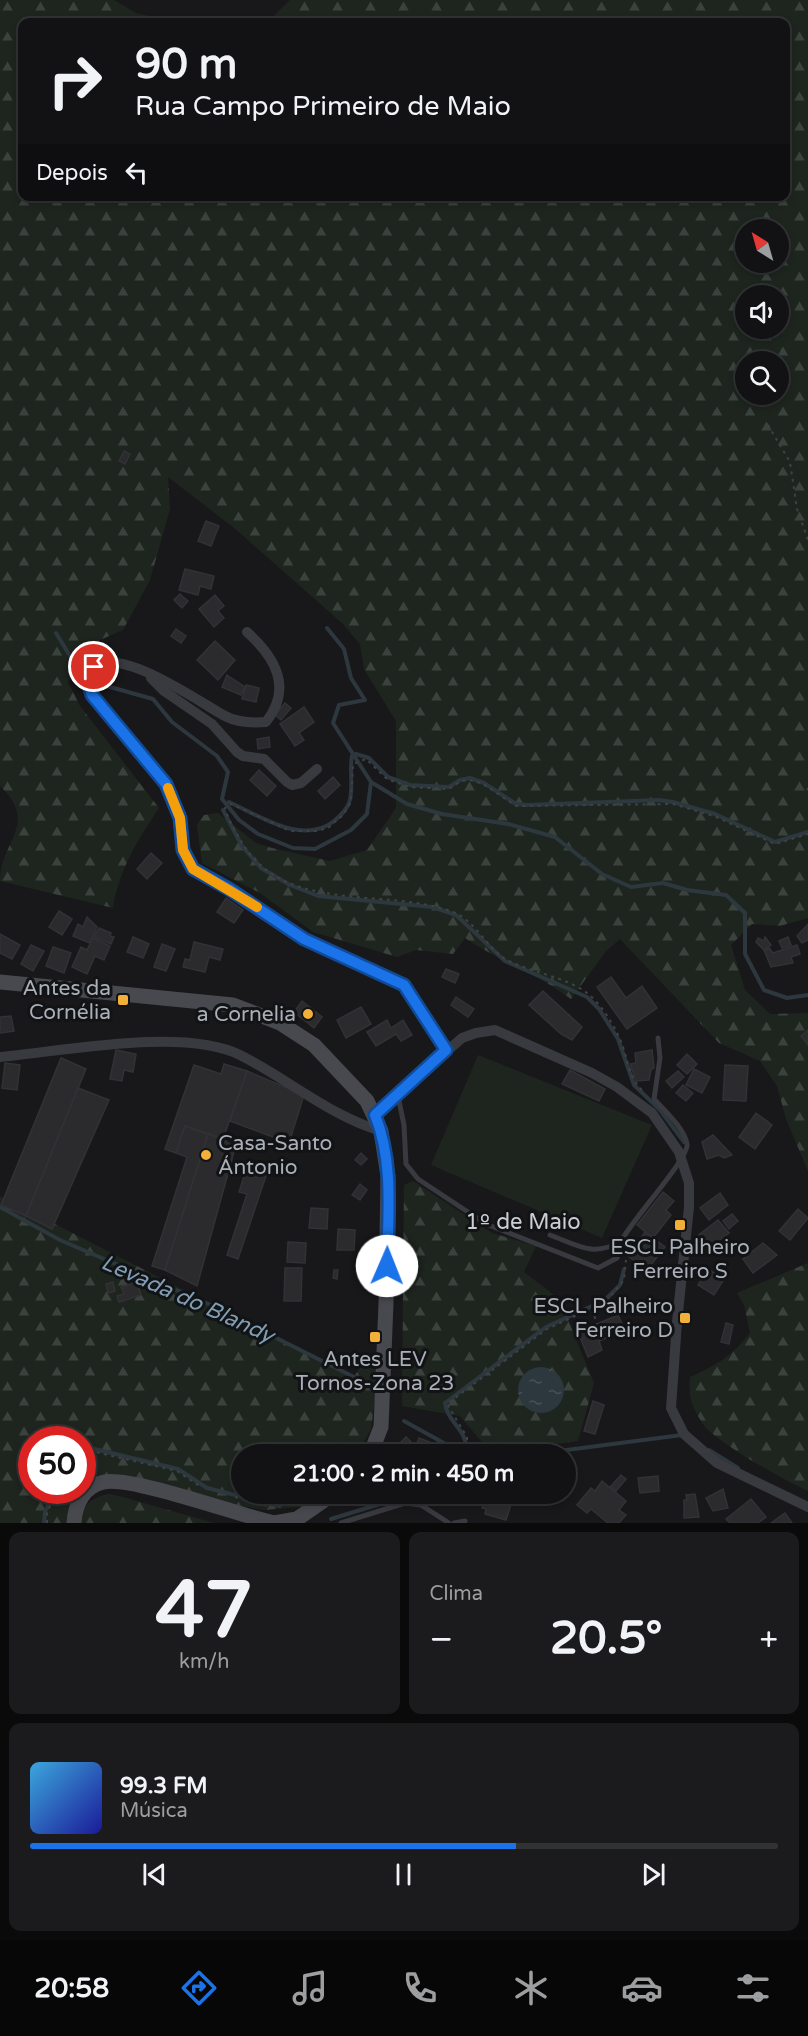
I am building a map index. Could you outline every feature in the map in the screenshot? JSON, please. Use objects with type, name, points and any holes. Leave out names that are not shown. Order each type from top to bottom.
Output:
[{"type":"main road","points":[[0,982],[233,1005],[259,1014],[298,1033],[314,1045],[367,1101],[381,1131],[388,1176],[381,1427],[374,1444]]},
{"type":"main road","points":[[74,1523],[78,1503],[85,1492],[101,1482],[115,1481],[262,1520],[284,1523],[310,1513],[321,1504]]},
{"type":"street","points":[[247,633],[264,648],[275,665],[279,679],[273,712],[266,722],[255,723],[226,717],[194,696],[129,665],[103,663],[91,671],[87,684],[99,705],[166,784],[180,818],[183,850],[193,869],[229,889],[304,939],[404,985],[446,1050]]},
{"type":"street","points":[[149,675],[164,691],[212,724],[237,752],[243,756],[264,759],[292,785],[301,783],[317,768]]},
{"type":"street","points":[[375,1115],[462,1038],[495,1030],[592,1073],[617,1087],[652,1113],[682,1159],[689,1183],[689,1207],[671,1408],[684,1434],[717,1463],[808,1507]]},
{"type":"street","points":[[0,1057],[147,1042],[191,1041],[217,1046],[239,1055],[346,1118],[381,1131]]},
{"type":"lane","points":[[398,1096],[404,1125],[406,1164],[410,1172],[486,1224],[598,1268],[617,1258],[621,1241],[687,1149],[687,1142],[654,1099],[660,1058],[658,1038]]},
{"type":"lane","points":[[550,1235],[594,1251],[611,1247],[621,1241]]},
{"type":"lane","points":[[341,1523],[405,1503],[421,1505],[449,1523]]},
{"type":"lane","points":[[454,1523],[465,1521]]},
{"type":"path","points":[[768,425],[790,462],[797,509],[808,540]]},
{"type":"path","points":[[654,1099],[636,1085],[620,1037],[601,1008],[589,995],[577,987],[506,959],[457,913],[431,904],[319,893],[291,883],[261,867],[244,845],[227,816],[225,808],[231,804],[290,831],[317,831],[328,828],[344,816],[351,802],[353,764],[366,759],[387,779],[409,787],[449,789],[470,780],[483,784],[516,806],[659,802],[714,816],[775,844],[808,834]]},
{"type":"path","points":[[468,1444],[467,1437],[447,1404],[547,1329],[592,1309],[617,1291],[624,1280],[626,1269]]},
{"type":"path","points":[[592,1309],[597,1324]]},
{"type":"path","points":[[96,1452],[177,1471],[205,1490]]},
{"type":"path","points":[[46,1523],[47,1512],[51,1504]]},
{"type":"path","points":[[260,1504],[279,1509],[284,1523]]},
{"type":"green space","points":[[0,0],[114,0],[136,13],[157,18],[18,18],[18,201],[790,201],[790,18],[272,18],[290,0],[808,0],[808,918],[780,926],[752,924],[731,945],[745,990],[770,1014],[808,1013],[808,1171],[786,1119],[777,1086],[760,1061],[719,1043],[620,939],[606,951],[571,999],[465,938],[453,954],[416,950],[397,957],[313,932],[260,893],[202,863],[197,825],[204,815],[218,813],[256,843],[272,848],[330,861],[367,850],[396,808],[396,721],[364,669],[360,644],[342,623],[233,527],[168,477],[170,509],[150,580],[123,630],[93,643],[68,682],[80,706],[159,808],[130,855],[113,908],[0,881],[2,867],[18,822],[17,811],[0,786]]},
{"type":"green space","points":[[478,1055],[652,1125],[602,1238],[431,1165]]},
{"type":"green space","points":[[413,1181],[492,1233],[536,1246],[524,1272],[563,1302],[564,1310],[594,1383],[578,1441],[556,1444],[483,1444],[460,1416],[402,1406],[404,1185]]},
{"type":"green space","points":[[0,1196],[354,1377],[367,1355],[380,1361],[371,1429],[363,1444],[231,1444],[231,1504],[314,1504],[312,1506],[264,1510],[212,1501],[122,1475],[96,1478],[96,1426],[18,1426],[18,1504],[72,1504],[67,1523],[0,1523]]},
{"type":"green space","points":[[808,1263],[808,1491],[752,1460],[710,1431],[696,1413],[690,1396],[690,1377],[723,1359],[750,1333],[744,1305],[737,1293]]},
{"type":"green space","points":[[109,1494],[123,1497],[214,1523],[77,1523],[88,1504],[96,1504],[97,1497]]},
{"type":"water","points":[[541,1367],[557,1374],[564,1390],[557,1406],[541,1413],[525,1406],[518,1390],[525,1374]]},
{"type":"building","points":[[124,451],[130,454],[125,464],[119,461]]},
{"type":"building","points":[[206,521],[219,526],[211,546],[198,541]]},
{"type":"building","points":[[185,569],[214,576],[211,589],[200,586],[198,595],[179,590]]},
{"type":"building","points":[[180,594],[188,601],[182,608],[174,600]]},
{"type":"building","points":[[215,595],[224,606],[218,611],[224,618],[214,627],[199,609]]},
{"type":"building","points":[[176,629],[186,636],[181,643],[171,636]]},
{"type":"building","points":[[215,641],[235,660],[218,680],[197,660]]},
{"type":"building","points":[[227,675],[245,687],[241,695],[222,687]]},
{"type":"building","points":[[246,685],[259,688],[256,702],[242,699]]},
{"type":"building","points":[[285,703],[291,708],[281,720],[275,715]]},
{"type":"building","points":[[304,707],[314,722],[299,733],[304,740],[295,746],[280,724]]},
{"type":"building","points":[[269,737],[270,747],[258,749],[257,739]]},
{"type":"building","points":[[259,770],[276,786],[267,796],[250,780]]},
{"type":"building","points":[[333,777],[340,785],[325,799],[318,791]]},
{"type":"building","points":[[151,853],[162,863],[147,879],[137,869]]},
{"type":"building","points":[[226,898],[243,910],[234,923],[217,912]]},
{"type":"building","points":[[59,911],[72,919],[62,935],[49,927]]},
{"type":"building","points":[[87,917],[97,927],[90,943],[73,936],[78,924],[83,927]]},
{"type":"building","points":[[808,924],[808,940],[802,943],[797,936]]},
{"type":"building","points":[[99,928],[111,933],[110,936],[114,937],[111,944],[94,937]]},
{"type":"building","points":[[0,934],[20,945],[12,959],[0,953]]},
{"type":"building","points":[[133,937],[149,944],[143,958],[127,952]]},
{"type":"building","points":[[765,937],[771,945],[764,950],[756,942],[758,938],[764,941]]},
{"type":"building","points":[[788,937],[791,945],[782,948],[779,941]]},
{"type":"building","points":[[93,938],[110,946],[104,960],[95,956],[87,974],[72,967],[81,947],[87,950]]},
{"type":"building","points":[[194,942],[223,949],[220,960],[209,957],[205,972],[183,967],[185,959],[190,960]]},
{"type":"building","points":[[162,944],[175,949],[166,971],[154,967]]},
{"type":"building","points":[[31,945],[44,951],[33,971],[21,964]]},
{"type":"building","points":[[797,945],[800,954],[791,957],[793,963],[771,967],[764,950],[769,948],[773,953]]},
{"type":"building","points":[[53,947],[71,953],[64,973],[46,966]]},
{"type":"building","points":[[446,969],[459,974],[455,983],[442,977]]},
{"type":"building","points":[[611,977],[626,998],[642,986],[657,1008],[627,1029],[597,987]]},
{"type":"building","points":[[543,991],[582,1027],[572,1040],[561,1034],[529,1005]]},
{"type":"building","points":[[456,997],[474,1009],[468,1017],[451,1005]]},
{"type":"building","name":"a Cornelia","points":[[302,1001],[322,1017],[314,1028],[294,1012]]},
{"type":"building","points":[[361,1007],[371,1024],[346,1038],[337,1020]]},
{"type":"building","points":[[11,1016],[14,1031],[0,1033],[0,1017]]},
{"type":"building","points":[[387,1020],[391,1028],[403,1020],[412,1035],[401,1041],[396,1034],[376,1046],[367,1032]]},
{"type":"building","points":[[808,1030],[808,1045],[801,1036]]},
{"type":"building","points":[[116,1050],[136,1054],[133,1072],[124,1070],[122,1081],[110,1079]]},
{"type":"building","points":[[652,1050],[654,1068],[651,1070],[649,1080],[636,1081],[630,1064],[636,1063],[635,1053]]},
{"type":"building","points":[[687,1054],[697,1064],[687,1074],[677,1065]]},
{"type":"building","points":[[61,1058],[86,1069],[26,1216],[1,1205]]},
{"type":"building","points":[[5,1063],[20,1065],[17,1090],[2,1088]]},
{"type":"building","points":[[224,1064],[247,1071],[223,1139],[185,1126],[176,1153],[165,1149],[194,1065],[221,1074]]},
{"type":"building","points":[[725,1065],[748,1066],[746,1101],[723,1100]]},
{"type":"building","points":[[694,1069],[710,1077],[702,1093],[686,1085]]},
{"type":"building","points":[[570,1070],[605,1089],[599,1101],[562,1084]]},
{"type":"building","points":[[247,1071],[304,1095],[289,1143],[230,1121]]},
{"type":"building","points":[[678,1071],[684,1077],[672,1088],[666,1081]]},
{"type":"building","points":[[683,1085],[693,1093],[686,1101],[676,1093]]},
{"type":"building","points":[[78,1088],[109,1100],[52,1229],[26,1216]]},
{"type":"building","points":[[756,1113],[772,1125],[755,1149],[739,1137]]},
{"type":"building","points":[[185,1126],[208,1134],[165,1270],[152,1266],[187,1157],[176,1153]]},
{"type":"building","points":[[208,1134],[223,1139],[235,1148],[197,1286],[165,1270]]},
{"type":"building","points":[[713,1135],[732,1155],[724,1158],[719,1155],[707,1159],[702,1142]]},
{"type":"building","points":[[361,1153],[367,1159],[361,1165],[355,1160]]},
{"type":"building","points":[[249,1161],[269,1167],[238,1259],[227,1255],[247,1194],[239,1192]]},
{"type":"building","points":[[360,1184],[367,1190],[360,1200],[352,1195]]},
{"type":"building","points":[[663,1192],[674,1201],[666,1210],[671,1215],[653,1238],[637,1225]]},
{"type":"building","points":[[720,1193],[728,1205],[709,1220],[700,1208]]},
{"type":"building","points":[[311,1208],[328,1209],[327,1229],[309,1228]]},
{"type":"building","points":[[798,1209],[808,1218],[790,1240],[779,1231]]},
{"type":"building","points":[[732,1214],[738,1221],[729,1229],[723,1221]]},
{"type":"building","points":[[718,1220],[729,1233],[705,1251],[695,1238]]},
{"type":"building","points":[[338,1229],[355,1230],[354,1250],[337,1250]]},
{"type":"building","points":[[645,1232],[665,1247],[647,1270],[628,1256]]},
{"type":"building","points":[[288,1242],[306,1243],[305,1263],[287,1262]]},
{"type":"building","points":[[763,1243],[777,1255],[753,1273],[743,1259]]},
{"type":"building","points":[[285,1268],[302,1268],[301,1301],[284,1301]]},
{"type":"building","points":[[708,1269],[724,1279],[714,1295],[698,1285]]},
{"type":"building","points":[[334,1270],[338,1270],[337,1279],[333,1278]]},
{"type":"building","points":[[113,1282],[115,1291],[108,1293],[106,1284]]},
{"type":"building","points":[[137,1282],[141,1295],[119,1302],[117,1296],[124,1294],[121,1287]]},
{"type":"building","points":[[618,1315],[625,1330],[599,1341],[602,1350],[588,1357],[578,1332]]},
{"type":"building","points":[[726,1323],[733,1325],[729,1344],[721,1342]]},
{"type":"building","points":[[593,1401],[604,1405],[595,1434],[584,1431]]},
{"type":"building","points":[[406,1437],[413,1444],[399,1444]]},
{"type":"building","points":[[419,1438],[434,1444],[417,1444]]},
{"type":"building","points":[[621,1475],[626,1479],[616,1491],[610,1487]]},
{"type":"building","points":[[658,1476],[659,1491],[640,1493],[638,1478]]},
{"type":"building","points":[[602,1481],[626,1501],[619,1510],[626,1515],[619,1523],[608,1523],[591,1509],[587,1513],[577,1505],[591,1488],[595,1491]]},
{"type":"building","points":[[723,1489],[728,1508],[713,1511],[706,1498]]},
{"type":"building","points":[[695,1494],[699,1517],[684,1518],[686,1495]]},
{"type":"building","points":[[751,1499],[766,1517],[758,1523],[730,1523],[726,1519]]},
{"type":"building","points":[[483,1504],[511,1504],[506,1520],[485,1514],[486,1509],[482,1508]]},
{"type":"building","points":[[785,1513],[792,1523],[771,1523]]},
{"type":"waterway","points":[[327,628],[344,649],[351,678],[365,700],[339,705],[333,723],[371,782],[407,804],[442,814],[508,824],[555,837],[602,874],[631,887],[663,883],[687,890],[726,895],[745,913],[745,954],[764,990],[787,998],[808,995]]},
{"type":"waterway","points":[[56,633],[81,674]]},
{"type":"waterway","points":[[103,685],[153,699],[172,722],[217,756],[228,772],[222,799],[239,820],[258,834],[293,848],[315,849],[351,830],[367,814],[371,782]]},
{"type":"waterway","points":[[356,754],[369,758],[388,777],[410,785],[449,787],[460,780],[470,778],[484,783],[516,804],[659,800],[715,814],[775,842],[808,832]]},
{"type":"waterway","points":[[229,802],[267,821],[295,830],[308,831],[322,828],[345,811],[349,803],[352,756]]},
{"type":"waterway","points":[[223,810],[242,846],[261,868],[290,885],[318,896],[432,907],[456,915],[505,961],[587,997],[599,1009],[618,1039],[634,1085],[660,1110],[684,1142]]},
{"type":"waterway","name":"Levada do Blandy","points":[[0,1207],[60,1240],[213,1306],[354,1377],[374,1391]]},
{"type":"waterway","points":[[466,1444],[445,1403],[546,1327],[605,1300],[620,1285],[624,1269]]},
{"type":"waterway","name":"Levada do Blandy","points":[[404,1421],[446,1444]]},
{"type":"waterway","name":"Levada do Blandy","points":[[576,1449],[682,1435]]},
{"type":"waterway","points":[[96,1449],[178,1469],[207,1488],[280,1506]]},
{"type":"waterway","name":"Levada do Blandy","points":[[709,1450],[738,1468]]},
{"type":"waterway","points":[[44,1523],[49,1504]]},
{"type":"waterway","points":[[331,1519],[380,1504]]},
{"type":"slow traffic","points":[[168,788],[180,818],[183,850],[193,869],[257,907]]},
{"type":"place","name":"Antes da Cornélia","points":[[123,1000]]},
{"type":"place","name":"a Cornelia","points":[[308,1014]]},
{"type":"place","name":"Casa-Santo Ántonio","points":[[206,1155]]},
{"type":"place","name":"ESCL Palheiro Ferreiro S","points":[[680,1225]]},
{"type":"place","name":"ESCL Palheiro Ferreiro D","points":[[685,1318]]},
{"type":"place","name":"Antes LEV Tornos-Zona 23","points":[[375,1337]]},
{"type":"district","name":"1º de Maio","points":[[523,1221]]},
{"type":"route","points":[[94,667],[88,675],[88,688],[99,705],[166,784],[180,818],[183,850],[193,869],[229,889],[304,939],[404,985],[446,1050],[375,1115],[381,1131],[388,1176],[387,1266]]}]
